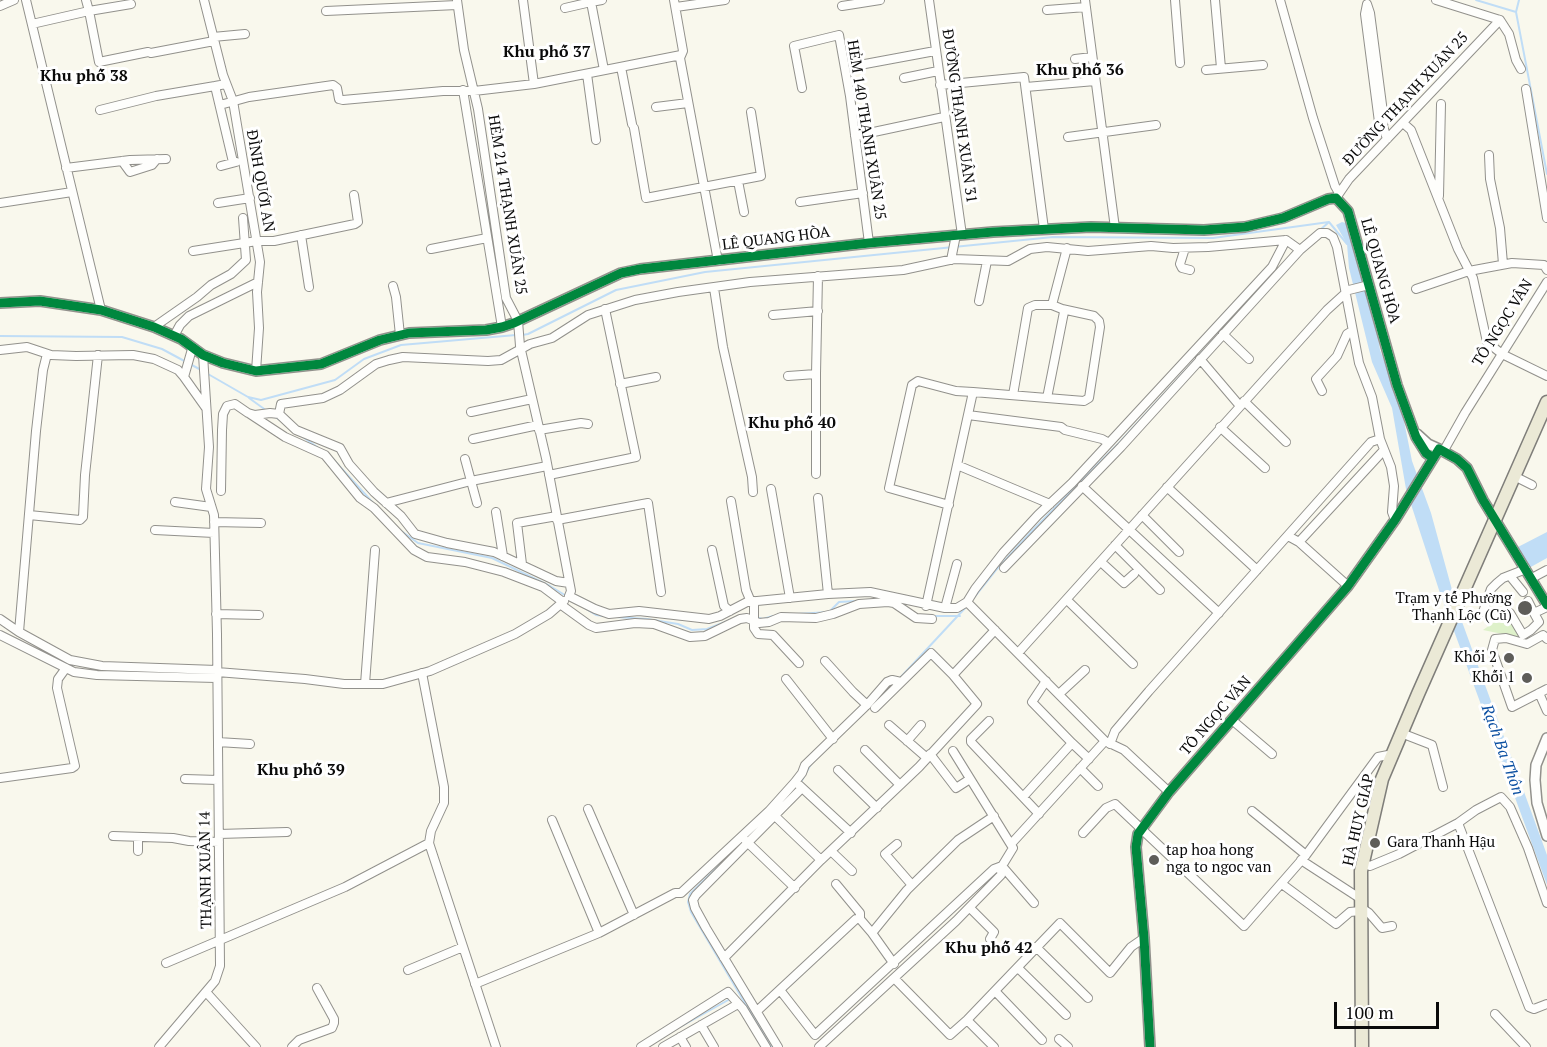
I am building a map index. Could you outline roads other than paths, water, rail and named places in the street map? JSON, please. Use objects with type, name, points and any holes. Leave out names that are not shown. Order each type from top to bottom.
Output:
[{"type":"main road","points":[[1495,519],[1547,402]]},
{"type":"main road","name":"HÀ HUY GIÁP","points":[[1362,1047],[1360,906],[1362,863],[1381,784],[1495,519]]},
{"type":"street","points":[[0,6],[14,0]]},
{"type":"street","points":[[26,0],[101,310]]},
{"type":"street","points":[[86,0],[99,62],[245,34]]},
{"type":"street","name":"ĐÌNH QUỚI AN","points":[[204,0],[213,39],[233,101],[260,262],[256,371]]},
{"type":"street","points":[[523,0],[534,84]]},
{"type":"street","points":[[565,8],[602,0]]},
{"type":"street","points":[[718,261],[680,58],[683,51],[675,4],[725,0]]},
{"type":"street","points":[[842,6],[880,0]]},
{"type":"street","name":"ĐƯỜNG THẠNH XUÂN 31","points":[[928,0],[958,237]]},
{"type":"street","points":[[1175,0],[1180,63]]},
{"type":"street","points":[[1215,0],[1221,68]]},
{"type":"street","points":[[1280,0],[1337,196]]},
{"type":"street","points":[[1436,0],[1500,20],[1509,34],[1516,60],[1521,69]]},
{"type":"street","points":[[326,11],[378,4],[457,2]]},
{"type":"street","name":"HẺM 214 THẠNH XUÂN 25","points":[[457,2],[464,50],[474,91],[506,298],[517,323],[520,348],[549,475],[569,583],[564,601]]},
{"type":"street","points":[[591,2],[604,70]]},
{"type":"street","points":[[1367,2],[1383,110],[1383,126],[1387,139]]},
{"type":"street","points":[[32,24],[131,4]]},
{"type":"street","points":[[1047,10],[1085,4],[1115,228]]},
{"type":"street","name":"ĐƯỜNG THẠNH XUÂN 25","points":[[1337,196],[1349,179],[1500,20]]},
{"type":"street","name":"HẺM 140 THẠNH XUÂN 25","points":[[802,88],[794,46],[839,35],[870,243]]},
{"type":"street","points":[[865,64],[935,51]]},
{"type":"street","points":[[219,105],[333,84],[337,88],[339,99],[343,100],[474,91],[534,84],[681,55]]},
{"type":"street","points":[[1075,59],[1092,57]]},
{"type":"street","points":[[1206,70],[1263,65]]},
{"type":"street","points":[[621,67],[646,198],[762,176],[751,112]]},
{"type":"street","points":[[904,78],[938,72]]},
{"type":"street","points":[[587,74],[596,140]]},
{"type":"street","points":[[940,85],[1024,77],[1044,229]]},
{"type":"street","points":[[1026,87],[1095,81]]},
{"type":"street","points":[[100,110],[156,96],[226,84]]},
{"type":"street","points":[[215,86],[233,162]]},
{"type":"street","points":[[1526,89],[1547,219]]},
{"type":"street","points":[[463,90],[502,327]]},
{"type":"street","points":[[656,107],[688,103]]},
{"type":"street","points":[[1439,201],[1441,104]]},
{"type":"street","points":[[855,136],[944,117]]},
{"type":"street","points":[[1403,123],[1411,130],[1458,249],[1473,278],[1488,342],[1502,354],[1547,376]]},
{"type":"street","points":[[1068,137],[1156,125]]},
{"type":"street","points":[[1489,155],[1490,179],[1500,228],[1503,264]]},
{"type":"street","points":[[66,168],[122,161],[130,172],[162,159]]},
{"type":"street","points":[[221,166],[243,160]]},
{"type":"street","points":[[738,181],[744,212]]},
{"type":"street","points":[[0,203],[72,192]]},
{"type":"street","points":[[800,202],[863,193]]},
{"type":"street","points":[[193,252],[257,241],[274,241],[357,223],[354,195]]},
{"type":"street","name":"LÊ QUANG HÒA","points":[[0,303],[40,301],[101,310],[174,336],[203,359],[256,371],[321,364],[380,340],[400,335],[502,327],[517,323],[627,272],[640,269],[870,243],[1044,229],[1204,230],[1245,227],[1272,221],[1337,196],[1348,211],[1367,285],[1413,430],[1420,444],[1433,458]]},
{"type":"street","points":[[218,203],[250,198]]},
{"type":"street","points":[[154,327],[211,285],[231,274],[246,260],[243,218]]},
{"type":"street","points":[[564,601],[609,614],[639,611],[709,619],[753,603],[828,594],[870,592],[926,606],[945,608],[957,608],[969,604],[975,589],[1003,553],[1055,505],[1082,486],[1121,447],[1300,250],[1320,233],[1327,233],[1333,237],[1337,247],[1359,363],[1372,397],[1380,439],[1391,467],[1394,486],[1392,512],[1395,520]]},
{"type":"street","points":[[301,235],[309,287]]},
{"type":"street","points":[[952,257],[958,237]]},
{"type":"street","points":[[431,249],[487,238]]},
{"type":"street","points":[[1004,568],[1109,443],[1272,267],[1286,240]]},
{"type":"street","points":[[279,414],[281,404],[323,398],[340,390],[376,364],[389,360],[403,357],[501,360],[520,348],[552,338],[588,315],[678,292],[750,282],[903,270],[952,257],[1008,261],[1030,249],[1047,247],[1088,251],[1151,246],[1184,250],[1286,240],[1300,250]]},
{"type":"street","points":[[1052,305],[1067,248]]},
{"type":"street","points":[[1184,250],[1180,264],[1182,268],[1190,270]]},
{"type":"street","points":[[979,301],[987,261]]},
{"type":"street","points":[[1416,289],[1469,271],[1503,264],[1536,264],[1544,265],[1547,269]]},
{"type":"street","points":[[816,474],[818,276]]},
{"type":"street","points":[[174,336],[189,316],[258,282]]},
{"type":"street","name":"TÔ NGỌC VÂN","points":[[1150,1047],[1136,847],[1138,834],[1169,792],[1348,585],[1395,520],[1433,458],[1441,451],[1547,282]]},
{"type":"street","points":[[1018,653],[1220,427],[1347,291],[1367,285]]},
{"type":"street","points":[[393,286],[400,335]]},
{"type":"street","points":[[714,288],[723,347],[752,477],[753,492]]},
{"type":"street","points":[[949,505],[889,488],[912,385],[918,381],[956,391],[1084,401],[1089,398],[1090,393],[1100,321],[1094,316],[1052,305],[1035,305],[1028,308],[1013,395]]},
{"type":"street","points":[[549,475],[636,457],[605,309]]},
{"type":"street","points":[[1047,398],[1064,312],[1062,309]]},
{"type":"street","points":[[773,315],[818,311]]},
{"type":"street","points":[[1322,390],[1316,379],[1337,356],[1347,334],[1352,331]]},
{"type":"street","points":[[1223,334],[1249,358]]},
{"type":"street","points":[[0,350],[27,347],[47,354],[133,355],[154,359],[185,374],[207,410]]},
{"type":"street","points":[[185,374],[192,351]]},
{"type":"street","points":[[19,632],[28,515],[43,370],[47,354]]},
{"type":"street","points":[[28,515],[72,520],[83,518],[85,475],[98,355]]},
{"type":"street","name":"THẠNH XUÂN 14","points":[[159,1047],[215,981],[220,966],[214,522],[206,489],[209,447],[203,359]]},
{"type":"street","points":[[1200,359],[1242,403],[1286,442]]},
{"type":"street","points":[[788,376],[816,374]]},
{"type":"street","points":[[620,384],[656,376]]},
{"type":"street","points":[[926,606],[973,392]]},
{"type":"street","points":[[471,412],[532,399]]},
{"type":"street","points":[[221,491],[223,414],[227,406],[235,404],[285,437],[326,455],[360,498],[374,508],[414,550],[427,557],[465,562],[504,572],[543,587],[564,601],[589,625],[596,628],[634,623],[654,624],[690,637],[705,636],[740,619],[770,622],[781,617],[816,618],[832,615],[859,604],[888,602],[894,603],[916,618],[932,619]]},
{"type":"street","points":[[252,414],[270,412],[279,414],[296,430],[340,447],[349,464],[401,516],[415,534],[503,556],[556,581],[569,583]]},
{"type":"street","points":[[968,415],[1061,427],[1109,443]]},
{"type":"street","points":[[472,439],[539,428],[588,424]]},
{"type":"street","points":[[1220,427],[1265,468]]},
{"type":"street","points":[[1413,430],[1428,444],[1457,459],[1467,468],[1547,606],[1534,613]]},
{"type":"street","points":[[1293,539],[1371,442],[1380,439]]},
{"type":"street","points":[[1011,844],[1039,814],[1086,774],[1089,759],[1108,742],[1115,731],[1257,570],[1293,539],[1384,450]]},
{"type":"street","points":[[465,459],[477,503]]},
{"type":"street","points":[[957,465],[1055,505]]},
{"type":"street","points":[[386,502],[471,481],[547,466]]},
{"type":"street","points":[[1514,476],[1532,485]]},
{"type":"street","points":[[1082,486],[1219,613]]},
{"type":"street","points":[[1167,487],[1257,570]]},
{"type":"street","points":[[771,489],[790,598]]},
{"type":"street","points":[[818,498],[828,594]]},
{"type":"street","points":[[731,501],[746,590],[753,603],[754,628],[758,634],[773,635],[799,663]]},
{"type":"street","points":[[175,502],[211,507]]},
{"type":"street","points":[[522,564],[517,523],[648,503],[661,592]]},
{"type":"street","points":[[496,512],[503,556]]},
{"type":"street","points":[[1142,515],[1179,552]]},
{"type":"street","points":[[214,522],[261,523]]},
{"type":"street","points":[[155,530],[214,533]]},
{"type":"street","points":[[1293,539],[1348,585]]},
{"type":"street","points":[[1115,545],[1160,590]]},
{"type":"street","points":[[365,684],[375,550]]},
{"type":"street","points":[[712,550],[724,606],[730,611]]},
{"type":"street","points":[[1101,562],[1124,583],[1134,574]]},
{"type":"street","points":[[945,608],[957,564]]},
{"type":"street","points":[[1483,612],[1491,589],[1503,578],[1526,569]]},
{"type":"street","points":[[1532,578],[1547,570]]},
{"type":"street","points":[[1510,576],[1523,592]]},
{"type":"street","points":[[1067,600],[1133,664]]},
{"type":"street","points":[[0,619],[70,660],[91,664],[305,679],[344,684],[383,684],[422,673],[515,634],[549,614],[564,601]]},
{"type":"street","points":[[1510,613],[1522,635],[1531,630],[1539,622],[1528,601]]},
{"type":"street","points":[[969,604],[1108,742],[1124,750],[1169,792]]},
{"type":"street","points":[[216,614],[259,615]]},
{"type":"street","points":[[953,675],[995,630]]},
{"type":"street","points":[[0,634],[74,672],[97,675],[216,673]]},
{"type":"street","points":[[1547,639],[1543,635],[1527,644],[1506,638],[1495,639],[1492,646],[1512,707],[1543,691],[1547,711]]},
{"type":"street","points":[[724,958],[929,756],[977,704],[931,653],[897,681],[887,682],[871,707],[805,765],[799,785],[775,816],[693,900],[695,908],[724,958],[778,1047]]},
{"type":"street","points":[[825,661],[853,692],[871,707]]},
{"type":"street","points":[[0,778],[75,766],[57,688],[58,679],[66,668]]},
{"type":"street","points":[[1059,694],[1085,670]]},
{"type":"street","points":[[422,673],[444,787],[444,803],[431,831],[429,843],[496,1047]]},
{"type":"street","points":[[786,679],[833,738]]},
{"type":"street","points":[[1046,681],[1032,702],[1089,759]]},
{"type":"street","points":[[1232,720],[1272,754]]},
{"type":"street","points":[[989,721],[970,739],[970,742],[1039,814]]},
{"type":"street","points":[[889,725],[929,756],[956,788],[970,778]]},
{"type":"street","points":[[907,741],[921,725]]},
{"type":"street","points":[[1401,733],[1432,745],[1443,787]]},
{"type":"street","points":[[1547,738],[1536,765],[1535,780],[1537,803],[1547,836]]},
{"type":"street","points":[[218,742],[250,744]]},
{"type":"street","points":[[1023,797],[1072,743]]},
{"type":"street","points":[[865,750],[900,785]]},
{"type":"street","points":[[819,1047],[970,908],[1001,875],[1002,866],[1013,848],[953,751]]},
{"type":"street","points":[[1083,833],[1107,808],[1115,804],[1244,926],[1303,858],[1378,757],[1393,754]]},
{"type":"street","points":[[838,770],[877,808]]},
{"type":"street","points":[[1086,774],[1098,786]]},
{"type":"street","points":[[185,779],[218,780]]},
{"type":"street","points":[[799,785],[851,833]]},
{"type":"street","points":[[475,984],[599,933],[675,893],[681,893],[799,785]]},
{"type":"street","points":[[1362,863],[1370,866],[1399,854],[1501,797],[1505,799],[1528,848],[1547,903]]},
{"type":"street","points":[[588,809],[634,915]]},
{"type":"street","points":[[1252,811],[1303,858],[1369,913],[1382,928],[1392,926]]},
{"type":"street","points":[[775,816],[821,860]]},
{"type":"street","points":[[872,933],[912,885],[958,840],[994,816]]},
{"type":"street","points":[[552,820],[599,933]]},
{"type":"street","points":[[1458,823],[1529,1006],[1536,1008],[1547,1004]]},
{"type":"street","points":[[113,836],[173,838],[189,841],[287,832]]},
{"type":"street","points":[[138,837],[138,851]]},
{"type":"street","points":[[741,837],[795,888]]},
{"type":"street","points":[[166,963],[345,887],[429,843]]},
{"type":"street","points":[[897,844],[885,854],[912,885]]},
{"type":"street","points":[[831,851],[852,872]]},
{"type":"street","points":[[1002,866],[1034,903]]},
{"type":"street","points":[[780,990],[815,1035],[994,869],[1002,866]]},
{"type":"street","points":[[836,884],[860,913],[860,919],[894,964]]},
{"type":"street","points":[[1282,884],[1336,924],[1360,906]]},
{"type":"street","points":[[970,908],[994,932],[990,939]]},
{"type":"street","points":[[757,1011],[856,919],[860,919]]},
{"type":"street","points":[[894,978],[950,1035],[968,1020],[1060,924],[1110,973],[1131,946],[1144,938]]},
{"type":"street","points":[[408,970],[463,947]]},
{"type":"street","points":[[1036,947],[1088,998]]},
{"type":"street","points":[[1018,968],[1066,1015]]},
{"type":"street","points":[[292,1047],[299,1040],[332,1028],[334,1019],[317,988]]},
{"type":"street","points":[[995,991],[1042,1040]]},
{"type":"street","points":[[206,992],[256,1047]]},
{"type":"street","points":[[641,1047],[728,992],[743,1009],[766,1047]]},
{"type":"street","points":[[663,1047],[738,1004]]},
{"type":"street","points":[[1495,1014],[1526,1047]]},
{"type":"street","points":[[968,1020],[994,1047]]},
{"type":"street","points":[[701,1025],[714,1047]]},
{"type":"street","points":[[680,1037],[686,1047]]},
{"type":"street","points":[[1059,1039],[1068,1047]]},
{"type":"water","points":[[1346,223],[1350,229],[1358,255],[1363,281],[1375,318],[1380,350],[1400,401],[1412,461],[1431,513],[1457,608],[1547,855],[1547,885],[1439,590],[1406,489],[1392,408],[1372,362],[1349,268],[1347,244],[1336,225]]},
{"type":"water","points":[[1547,532],[1547,558],[1529,568],[1516,548]]},
{"type":"waterway","points":[[1476,0],[1516,12]]},
{"type":"waterway","points":[[1519,0],[1516,12],[1547,174]]},
{"type":"waterway","name":"Rạch Ba Thôn","points":[[1329,222],[1347,244]]},
{"type":"waterway","points":[[1320,230],[1329,222]]},
{"type":"waterway","points":[[522,335],[616,290],[705,272],[1053,237],[1213,238],[1329,222]]},
{"type":"waterway","points":[[973,599],[1033,530],[1119,443],[1238,313]]},
{"type":"waterway","points":[[208,374],[248,397],[261,400],[335,380],[364,359],[401,345],[516,335]]},
{"type":"waterway","points":[[0,336],[122,337],[162,349],[203,371]]},
{"type":"waterway","points":[[249,398],[267,411]]},
{"type":"waterway","points":[[274,416],[284,423]]},
{"type":"waterway","points":[[300,435],[320,449]]},
{"type":"waterway","points":[[332,458],[375,505]]},
{"type":"waterway","points":[[397,528],[418,543],[492,558],[568,597]]},
{"type":"waterway","points":[[797,614],[829,612],[839,602],[856,601]]},
{"type":"waterway","points":[[899,679],[967,606]]},
{"type":"waterway","points":[[583,607],[596,615],[604,616]]},
{"type":"waterway","points":[[755,617],[763,619],[773,616]]},
{"type":"waterway","points":[[932,616],[960,616]]},
{"type":"waterway","points":[[616,617],[678,624],[692,630],[707,629],[738,617]]},
{"type":"waterway","points":[[871,706],[895,683]]},
{"type":"waterway","points":[[801,782],[811,764]]},
{"type":"waterway","points":[[783,802],[797,786]]},
{"type":"waterway","points":[[734,851],[690,894],[688,902],[691,912],[771,1047]]},
{"type":"waterway","points":[[680,1027],[730,999]]},
{"type":"place","name":"Trạm y tế Phường Thạnh Lộc (Cũ)","points":[[1525,608]]},
{"type":"place","name":"Khối 2","points":[[1509,658]]},
{"type":"place","name":"Khối 1","points":[[1527,678]]},
{"type":"place","name":"Gara Thanh Hậu","points":[[1375,843]]},
{"type":"place","name":"tap hoa hong nga to ngoc van","points":[[1154,860]]},
{"type":"district","name":"Khu phố 37","points":[[547,52]]},
{"type":"district","name":"Khu phố 36","points":[[1080,70]]},
{"type":"district","name":"Khu phố 38","points":[[84,76]]},
{"type":"district","name":"Khu phố 40","points":[[792,423]]},
{"type":"district","name":"Khu phố 39","points":[[301,770]]},
{"type":"district","name":"Khu phố 42","points":[[989,948]]}]
